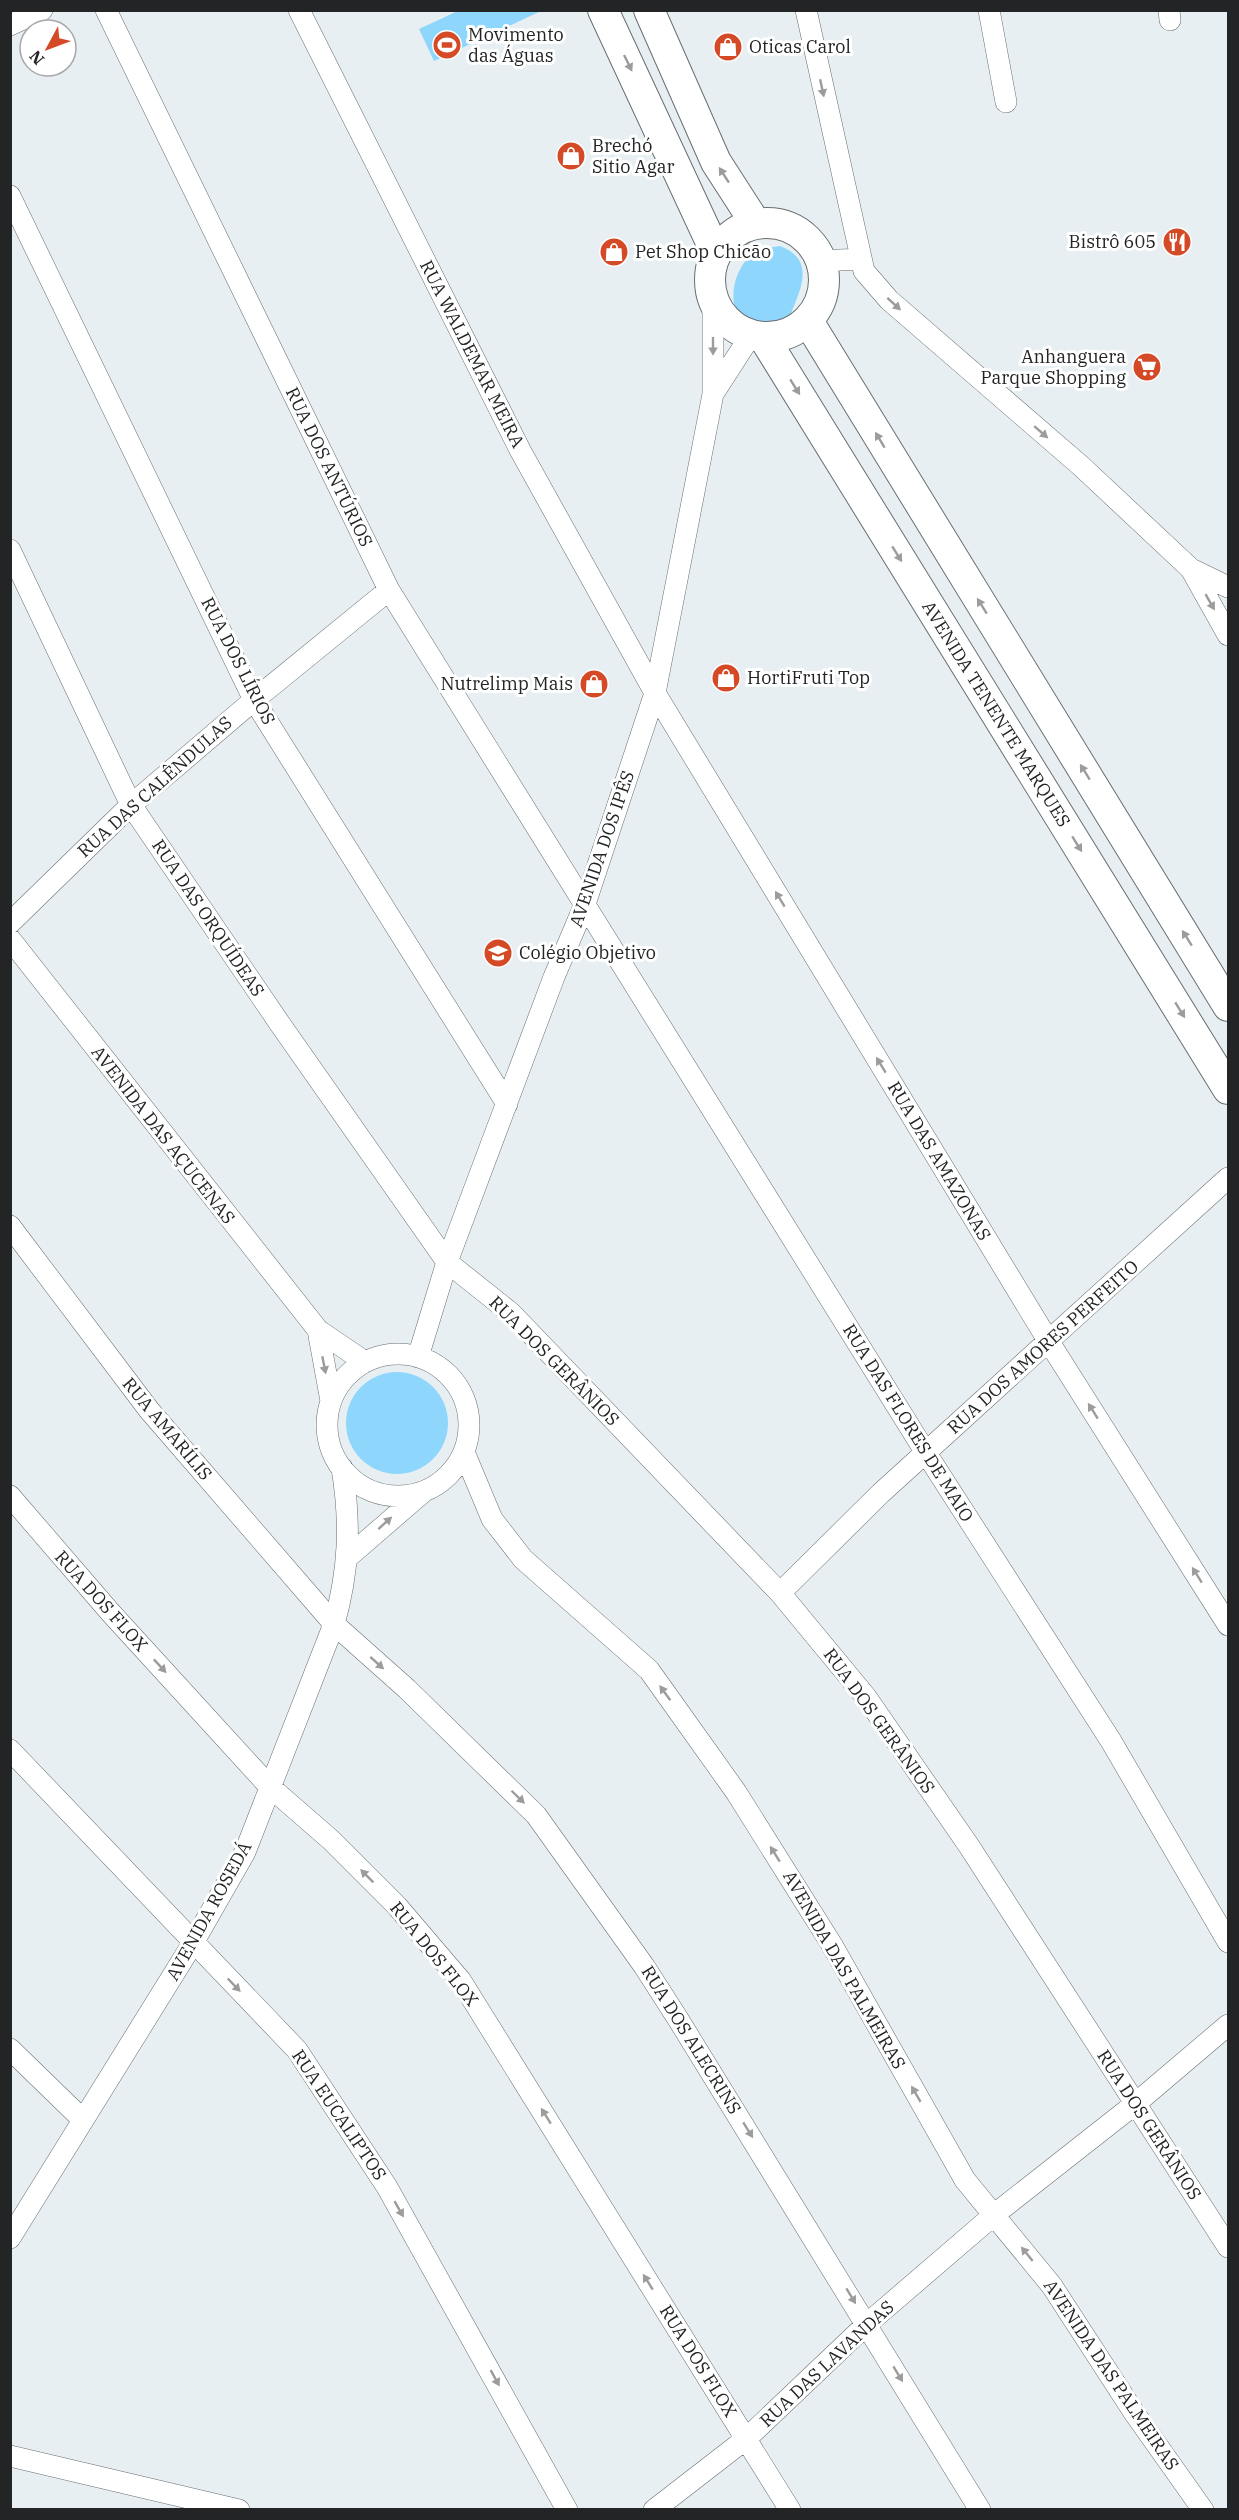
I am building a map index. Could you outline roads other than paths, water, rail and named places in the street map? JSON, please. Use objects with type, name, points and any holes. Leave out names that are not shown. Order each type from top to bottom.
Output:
[{"type":"main road","points":[[603,10],[716,253]]},
{"type":"main road","points":[[649,10],[716,162],[756,224]]},
{"type":"main road","points":[[713,299],[710,276],[716,253],[726,240],[740,230],[756,224],[780,225],[802,235],[814,247],[825,277],[818,308],[808,321],[795,331],[780,336],[758,336]]},
{"type":"main road","name":"AVENIDA TENENTE MARQUES","points":[[713,299],[728,321],[758,336],[1228,1089]]},
{"type":"main road","points":[[808,321],[1228,1006]]},
{"type":"street","points":[[10,25],[42,10]]},
{"type":"street","name":"RUA DOS ANTÚRIOS","points":[[106,10],[389,590],[585,904]]},
{"type":"street","name":"RUA WALDEMAR MEIRA","points":[[299,10],[520,450],[655,693]]},
{"type":"street","points":[[806,10],[859,259],[864,271],[889,300],[1081,466],[1191,569],[1228,587]]},
{"type":"street","points":[[989,10],[1006,102]]},
{"type":"street","name":"RUA DOS LÍRIOS","points":[[10,196],[254,700],[507,1104]]},
{"type":"street","points":[[821,261],[859,259]]},
{"type":"street","name":"AVENIDA DOS IPÊS","points":[[418,1357],[447,1262],[585,904],[655,693],[713,394],[713,299]]},
{"type":"street","name":"AVENIDA DOS IPÊS","points":[[713,394],[758,336]]},
{"type":"street","name":"RUA DAS ORQUÍDEAS","points":[[10,550],[131,804],[280,1024],[447,1262]]},
{"type":"street","points":[[1191,569],[1228,635]]},
{"type":"street","name":"RUA DAS CALÊNDULAS","points":[[10,923],[131,804],[389,590]]},
{"type":"street","name":"RUA DAS AMAZONAS","points":[[655,693],[1049,1342],[1228,1625]]},
{"type":"street","name":"RUA DAS FLORES DE MAIO","points":[[585,904],[926,1453],[1111,1741],[1228,1942]]},
{"type":"street","name":"AVENIDA DAS AÇUCENAS","points":[[10,939],[318,1330],[365,1362]]},
{"type":"street","name":"RUA DOS AMORES PERFEITO","points":[[780,1593],[881,1493],[1228,1178]]},
{"type":"street","name":"RUA AMARÍLIS","points":[[10,1226],[149,1410],[334,1624]]},
{"type":"street","name":"RUA DOS GERÂNIOS","points":[[447,1262],[511,1313],[780,1593],[866,1697],[969,1846],[1228,2247]]},
{"type":"street","name":"AVENIDA DAS AÇUCENAS","points":[[318,1330],[331,1401]]},
{"type":"street","points":[[397,1354],[418,1357],[438,1366],[453,1380],[463,1396],[469,1415],[469,1434],[464,1452],[454,1469],[441,1482],[424,1491],[406,1496],[387,1495],[355,1481],[342,1468],[333,1453],[328,1436],[331,1401],[339,1385],[365,1362],[397,1354]]},
{"type":"street","name":"AVENIDA DAS PALMEIRAS","points":[[464,1452],[492,1519],[523,1559],[649,1670],[736,1792],[832,1945],[965,2180],[1052,2286],[1136,2414],[1203,2510]]},
{"type":"street","name":"AVENIDA ROSEDÁ","points":[[12,2229],[193,1943],[245,1852],[334,1624],[343,1589],[348,1557],[349,1508],[342,1468]]},
{"type":"street","points":[[348,1557],[424,1491]]},
{"type":"street","name":"RUA DOS FLOX","points":[[10,1496],[110,1612],[269,1786],[331,1840],[397,1906],[461,1981],[790,2510]]},
{"type":"street","name":"RUA DOS ALECRINS","points":[[334,1624],[407,1689],[536,1815],[644,1966],[980,2510]]},
{"type":"street","name":"RUA EUCALIPTOS","points":[[10,1749],[303,2060],[387,2187],[567,2510]]},
{"type":"street","name":"RUA DAS LAVANDAS","points":[[654,2510],[747,2438],[867,2325],[995,2214],[1135,2104],[1228,2025]]},
{"type":"street","points":[[10,2049],[82,2119]]},
{"type":"street","points":[[10,2456],[239,2510]]},
{"type":"place","name":"Movimento das Águas","points":[[447,45]]},
{"type":"place","name":"Oticas Carol","points":[[728,47]]},
{"type":"place","name":"Brechó Sitio Agar","points":[[571,156]]},
{"type":"place","name":"Bistrô 605","points":[[1177,242]]},
{"type":"place","name":"Pet Shop Chicão","points":[[614,252]]},
{"type":"place","name":"Anhanguera Parque Shopping","points":[[1147,367]]},
{"type":"place","name":"HortiFruti Top","points":[[726,678]]},
{"type":"place","name":"Nutrelimp Mais","points":[[594,684]]},
{"type":"place","name":"Colégio Objetivo","points":[[498,953]]}]
